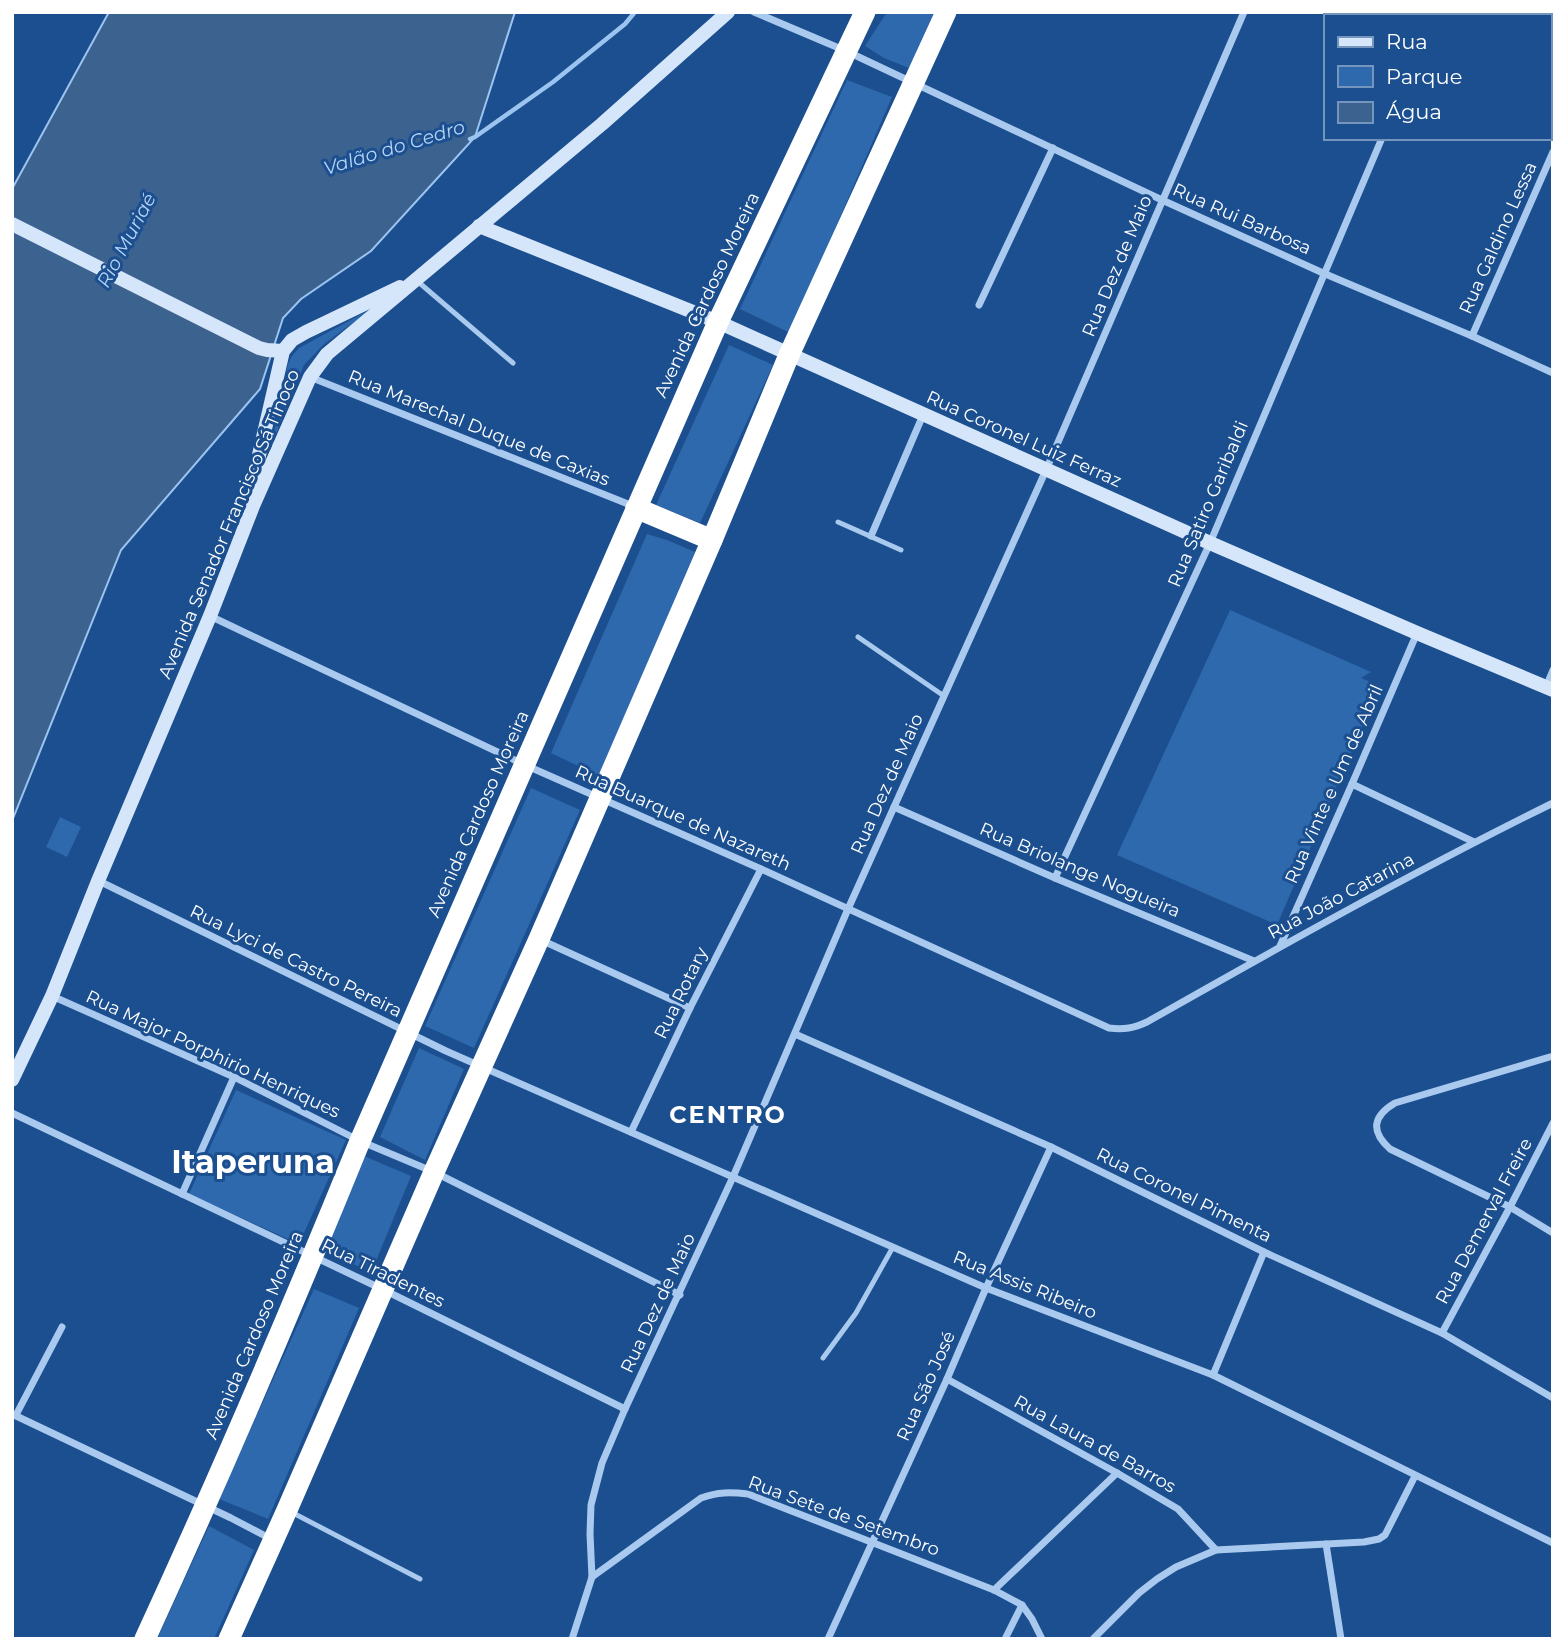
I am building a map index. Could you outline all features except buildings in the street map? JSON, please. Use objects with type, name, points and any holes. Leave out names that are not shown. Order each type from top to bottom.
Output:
[{"type":"highway","name":"Avenida Cardoso Moreira","points":[[145,1639],[206,1506],[360,1141],[718,322],[865,12]]},
{"type":"highway","points":[[229,1639],[539,939],[789,355],[946,12]]},
{"type":"highway","points":[[636,508],[712,540]]},
{"type":"street","name":"Avenida Senador Francisco Sá Tinoco","points":[[12,1080],[52,996],[253,506],[310,377],[327,354],[602,124],[728,12]]},
{"type":"street","name":"Rua Rui Barbosa","points":[[754,12],[846,51],[1323,273],[1553,373]]},
{"type":"street","name":"Rua Dez de Maio","points":[[592,1577],[591,1505],[603,1463],[625,1409],[733,1177],[848,909],[1046,470],[1244,12]]},
{"type":"street","name":"Rua Satiro Garibaldi","points":[[1055,878],[1210,543],[1381,140]]},
{"type":"street","points":[[979,305],[1053,148]]},
{"type":"street","name":"Rua Galdino Lessa","points":[[1472,336],[1553,152]]},
{"type":"street","points":[[12,224],[259,348],[283,351]]},
{"type":"street","name":"Rua Coronel Luiz Ferraz","points":[[479,226],[718,322],[1210,543],[1549,688]]},
{"type":"street","points":[[253,506],[259,455],[283,351],[292,340],[306,332],[416,280]]},
{"type":"street","name":"Rua Marechal Duque de Caxias","points":[[310,377],[636,508]]},
{"type":"street","points":[[871,536],[923,415]]},
{"type":"street","name":"Rua Buarque de Nazareth","points":[[210,616],[525,765],[1109,1028],[1132,1029],[1147,1022]]},
{"type":"street","name":"Rua Vinte e Um de Abril","points":[[1279,947],[1417,633]]},
{"type":"street","points":[[1549,688],[1553,670]]},
{"type":"street","points":[[1352,784],[1474,842]]},
{"type":"street","name":"Rua João Catarina","points":[[1147,1022],[1279,947],[1474,842],[1553,803]]},
{"type":"street","name":"Rua Briolange Nogueira","points":[[894,807],[1254,961]]},
{"type":"street","name":"Rua Rotary","points":[[631,1132],[761,869]]},
{"type":"street","name":"Rua Lyci de Castro Pereira","points":[[98,881],[481,1067]]},
{"type":"street","points":[[539,939],[690,1008]]},
{"type":"street","name":"Rua Major Porphirio Henriques","points":[[52,996],[234,1077],[360,1141],[434,1172],[680,1295]]},
{"type":"street","name":"Rua Coronel Pimenta","points":[[794,1034],[1051,1146],[1264,1252],[1442,1333],[1553,1398]]},
{"type":"street","points":[[1553,1056],[1395,1103],[1378,1117],[1376,1126],[1384,1144],[1390,1149],[1510,1207],[1553,1233]]},
{"type":"street","name":"Rua Assis Ribeiro","points":[[481,1067],[986,1288],[1213,1375],[1553,1543]]},
{"type":"street","points":[[182,1194],[234,1077]]},
{"type":"street","name":"Rua Tiradentes","points":[[12,1114],[384,1290],[625,1409]]},
{"type":"street","name":"Rua Demerval Freire","points":[[1442,1333],[1553,1123]]},
{"type":"street","name":"Rua São José","points":[[828,1639],[1051,1146]]},
{"type":"street","points":[[1213,1375],[1264,1252]]},
{"type":"street","points":[[62,1328],[14,1415],[274,1540]]},
{"type":"street","name":"Rua Laura de Barros","points":[[947,1379],[1178,1509],[1216,1550]]},
{"type":"street","points":[[994,1590],[1117,1473]]},
{"type":"street","points":[[1093,1639],[1157,1579],[1176,1567],[1216,1550],[1373,1541],[1385,1535],[1415,1476]]},
{"type":"street","name":"Rua Sete de Setembro","points":[[592,1577],[701,1498],[727,1491],[748,1494],[994,1590],[1022,1605]]},
{"type":"street","points":[[1326,1544],[1341,1639]]},
{"type":"street","points":[[572,1639],[592,1577]]},
{"type":"street","points":[[1005,1639],[1022,1605],[1042,1639]]},
{"type":"lane","points":[[416,280],[513,363]]},
{"type":"lane","points":[[838,522],[901,550]]},
{"type":"lane","points":[[858,637],[944,696]]},
{"type":"lane","points":[[823,1358],[856,1313],[893,1247]]},
{"type":"lane","points":[[287,1510],[421,1579]]},
{"type":"lane","points":[[237,1639],[242,1607]]},
{"type":"green space","points":[[887,12],[934,12],[909,68],[884,58],[865,46]]},
{"type":"green space","points":[[847,80],[892,97],[790,333],[740,309]]},
{"type":"green space","points":[[373,308],[324,344],[304,365],[271,447],[292,356],[299,348]]},
{"type":"green space","points":[[729,345],[773,365],[700,523],[656,505]]},
{"type":"green space","points":[[647,534],[695,552],[599,776],[551,753]]},
{"type":"green space","points":[[1230,610],[1371,672],[1361,678],[1380,686],[1277,925],[1117,855]]},
{"type":"green space","points":[[531,788],[580,810],[474,1048],[425,1026]]},
{"type":"green space","points":[[60,817],[81,827],[67,857],[46,847]]},
{"type":"green space","points":[[419,1048],[464,1069],[425,1160],[380,1137]]},
{"type":"green space","points":[[236,1090],[346,1140],[299,1244],[189,1194]]},
{"type":"green space","points":[[364,1156],[411,1176],[371,1273],[326,1250]]},
{"type":"green space","points":[[314,1289],[359,1308],[268,1519],[219,1499]]},
{"type":"green space","points":[[209,1526],[254,1550],[214,1639],[157,1639]]},
{"type":"water","name":"Rio Muriaé","points":[[109,12],[515,12],[475,137],[371,251],[301,299],[283,318],[260,389],[121,550],[12,821],[12,189]]},
{"type":"waterway","name":"Valão do Cedro","points":[[470,139],[553,82],[625,24],[635,12]]},
{"type":"district","name":"CENTRO","points":[[728,1115]]},
{"type":"district","name":"Itaperuna","points":[[253,1162]]}]
